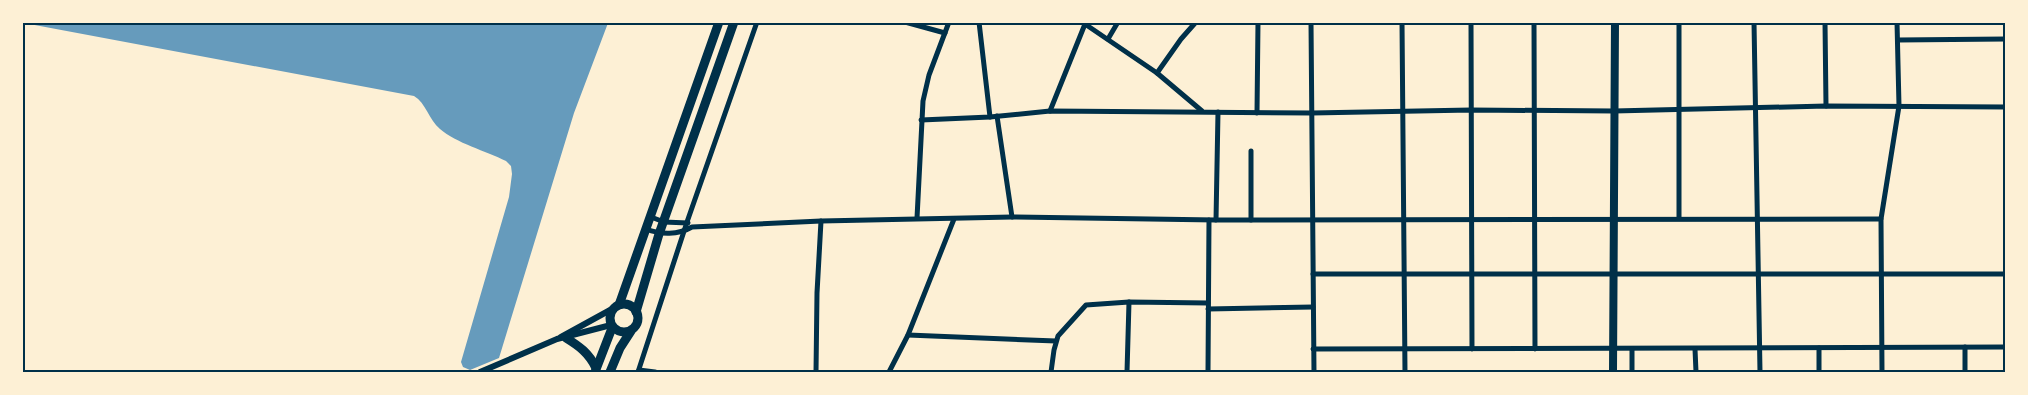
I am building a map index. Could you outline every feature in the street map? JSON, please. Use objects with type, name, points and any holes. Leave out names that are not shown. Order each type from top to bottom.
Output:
[{"type":"main road","points":[[631,331],[620,332],[612,327],[609,320],[616,307],[646,229],[719,22]]},
{"type":"main road","points":[[610,372],[620,348],[638,322],[636,312],[659,234],[734,22]]},
{"type":"main road","points":[[1613,372],[1615,22]]},
{"type":"main road","points":[[616,307],[629,305],[636,312]]},
{"type":"main road","points":[[596,370],[612,327]]},
{"type":"main road","points":[[561,338],[583,349],[591,358],[596,370]]},
{"type":"street","points":[[655,372],[638,371],[687,222],[757,22]]},
{"type":"street","points":[[905,22],[945,33]]},
{"type":"street","points":[[917,218],[921,120],[927,83],[949,22]]},
{"type":"street","points":[[979,22],[990,117]]},
{"type":"street","points":[[1108,39],[1118,22]]},
{"type":"street","points":[[1157,73],[1181,39],[1196,22]]},
{"type":"street","points":[[1257,113],[1258,22]]},
{"type":"street","points":[[1311,22],[1314,372]]},
{"type":"street","points":[[1402,22],[1405,372]]},
{"type":"street","points":[[1471,22],[1472,349]]},
{"type":"street","points":[[1534,22],[1535,349]]},
{"type":"street","points":[[1679,22],[1679,218]]},
{"type":"street","points":[[1754,22],[1760,372]]},
{"type":"street","points":[[1825,22],[1826,106]]},
{"type":"street","points":[[1882,372],[1881,219],[1899,106],[1897,22]]},
{"type":"street","points":[[1050,111],[1084,23],[1157,73],[1202,112]]},
{"type":"street","points":[[1898,40],[2006,39]]},
{"type":"street","points":[[921,120],[990,117],[1050,111],[1312,113],[1826,106],[2006,107]]},
{"type":"street","points":[[1216,220],[1218,112]]},
{"type":"street","points":[[997,116],[1012,217]]},
{"type":"street","points":[[1251,151],[1251,220]]},
{"type":"street","points":[[650,217],[664,222],[687,222],[692,227]]},
{"type":"street","points":[[646,229],[659,234],[684,231],[692,227],[820,221],[1012,217],[1209,220],[1881,219]]},
{"type":"street","points":[[889,372],[908,335],[954,219]]},
{"type":"street","points":[[1208,372],[1209,220]]},
{"type":"street","points":[[816,372],[820,221]]},
{"type":"street","points":[[1313,274],[2006,274]]},
{"type":"street","points":[[1051,372],[1056,341],[1079,310],[1086,305],[1129,302],[1313,308]]},
{"type":"street","points":[[1127,372],[1129,302]]},
{"type":"street","points":[[561,338],[564,334],[616,307]]},
{"type":"street","points":[[480,372],[561,338],[612,327]]},
{"type":"street","points":[[908,335],[1056,341]]},
{"type":"street","points":[[1965,347],[1965,372]]},
{"type":"street","points":[[1313,349],[2006,347]]},
{"type":"street","points":[[1819,348],[1819,372]]},
{"type":"street","points":[[1632,349],[1632,372]]},
{"type":"street","points":[[1695,349],[1696,372]]},
{"type":"water","points":[[608,22],[574,113],[499,358],[470,370],[463,367],[461,362],[509,197],[512,174],[511,166],[506,161],[463,143],[447,134],[436,125],[422,103],[414,96],[24,23]]}]
